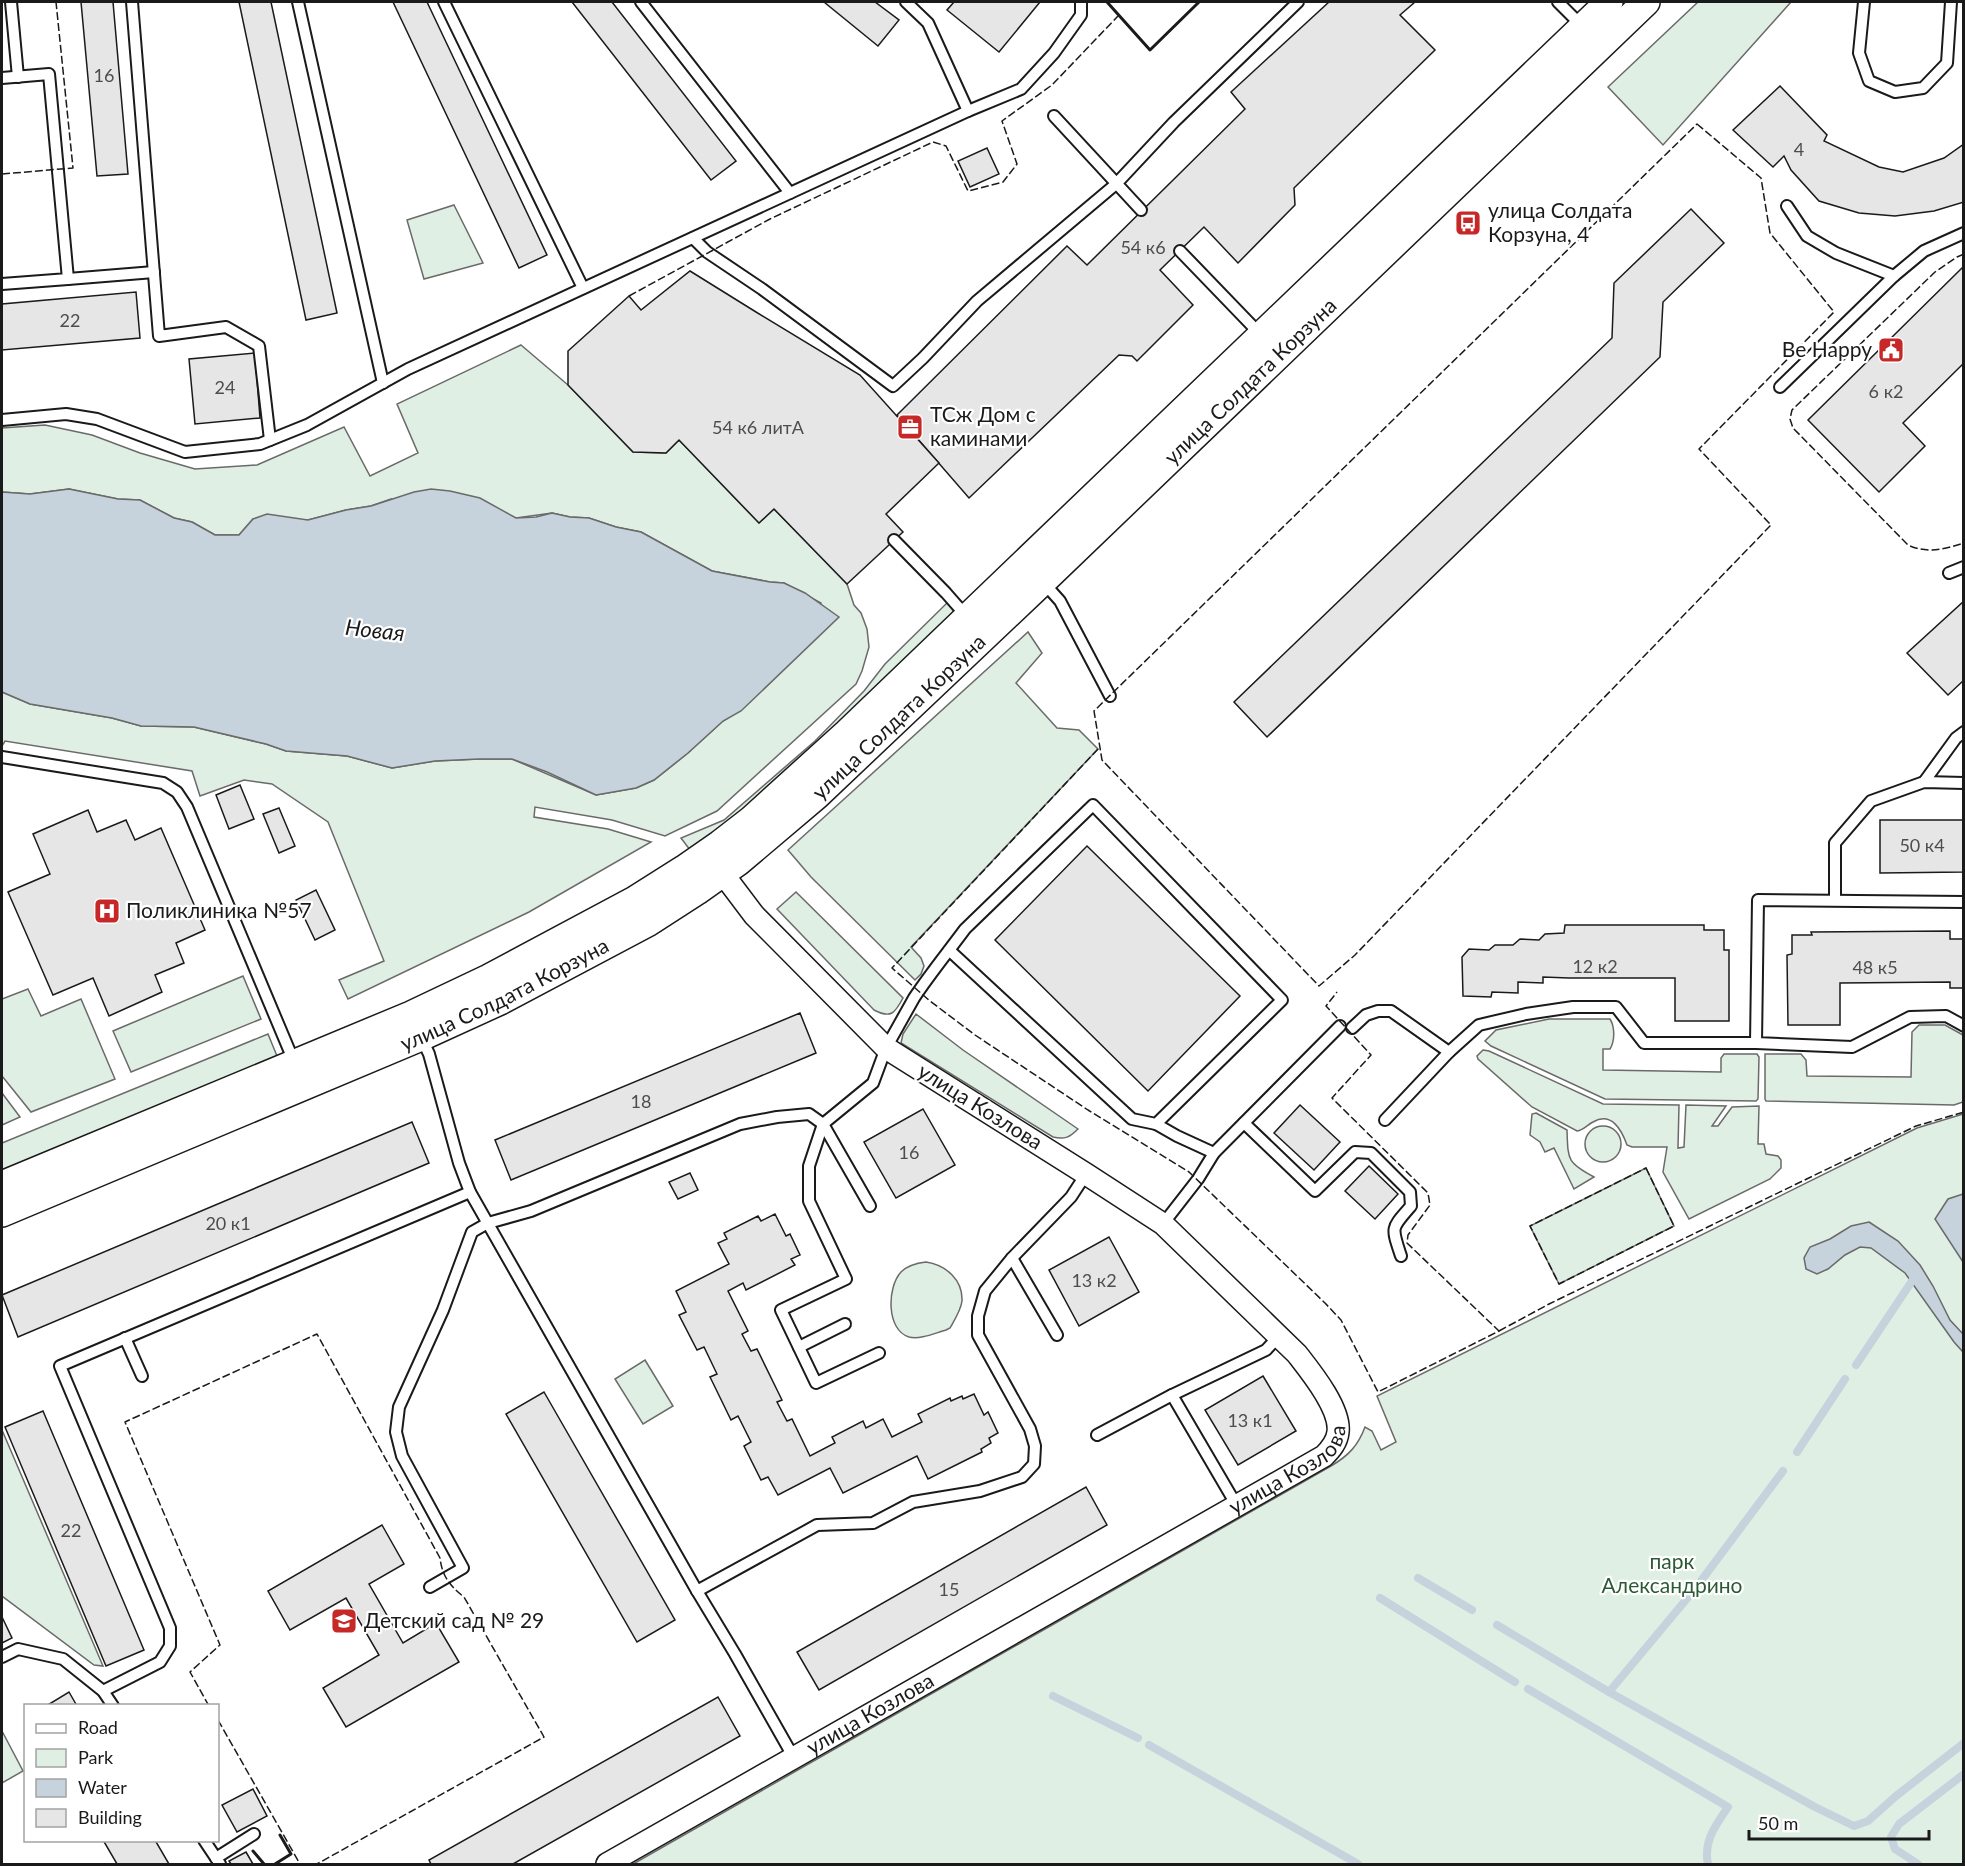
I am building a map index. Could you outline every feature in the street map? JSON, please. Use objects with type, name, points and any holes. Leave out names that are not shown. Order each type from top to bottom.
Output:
[{"type":"street","name":"улица Солдата Корзуна","points":[[1592,36],[1609,2]]},
{"type":"street","name":"улица Солдата Корзуна","points":[[2,1185],[299,1074],[416,1026],[500,1001],[639,927],[714,863],[751,820],[977,627],[1592,36],[1647,2]]},
{"type":"street","name":"улица Солдата Корзуна","points":[[977,627],[1043,581],[1270,344]]},
{"type":"street","name":"улица Козлова","points":[[607,1864],[1324,1456],[1334,1446],[1338,1433],[1337,1420],[1315,1378],[1298,1354],[1163,1224],[886,1048],[761,923],[714,863]]},
{"type":"street","name":"улица Солдата Корзуна","points":[[2,1213],[299,1074]]},
{"type":"lane","points":[[11,2],[18,77]]},
{"type":"lane","points":[[132,2],[159,336],[226,327],[259,346],[270,440]]},
{"type":"lane","points":[[298,2],[384,383]]},
{"type":"lane","points":[[444,2],[583,288]]},
{"type":"lane","points":[[641,2],[790,193]]},
{"type":"lane","points":[[906,2],[928,23],[968,111]]},
{"type":"lane","points":[[2,420],[66,414],[97,419],[185,453],[260,444],[307,424],[408,369],[968,111],[1021,89],[1054,53],[1082,15],[1081,2]]},
{"type":"lane","points":[[693,238],[707,252],[762,289],[892,386],[923,358],[977,301],[1116,184],[1174,122],[1298,2]]},
{"type":"lane","points":[[1558,2],[1592,36]]},
{"type":"lane","points":[[1864,2],[1859,53],[1869,81],[1895,92],[1923,88],[1947,63],[1952,2]]},
{"type":"lane","points":[[2,78],[49,74],[68,279]]},
{"type":"lane","points":[[1054,116],[1141,210]]},
{"type":"lane","points":[[1787,206],[1807,236],[1836,253],[1894,276]]},
{"type":"lane","points":[[1780,387],[1894,276],[1924,251],[1964,233]]},
{"type":"lane","points":[[1180,251],[1270,344]]},
{"type":"lane","points":[[2,284],[154,272]]},
{"type":"lane","points":[[894,540],[977,627]]},
{"type":"lane","points":[[1949,573],[1964,567]]},
{"type":"lane","points":[[1043,581],[1060,601],[1110,696]]},
{"type":"lane","points":[[1924,782],[1956,738],[1964,732]]},
{"type":"lane","points":[[2,757],[163,783],[177,792],[187,807],[299,1074]]},
{"type":"lane","points":[[1835,899],[1835,843],[1871,801],[1924,782],[1964,783]]},
{"type":"lane","points":[[879,1353],[816,1383],[782,1310],[846,1279],[809,1201],[809,1166],[823,1124],[873,1083],[886,1048],[914,998],[965,929],[1093,805],[1282,1000],[1156,1124]]},
{"type":"lane","points":[[1756,1043],[1758,900],[1964,902]]},
{"type":"lane","points":[[949,950],[1132,1119],[1156,1124],[1214,1153]]},
{"type":"lane","points":[[1385,1120],[1449,1052],[1479,1025],[1526,1014],[1576,1006],[1616,1007],[1644,1043],[1756,1043],[1852,1047],[1910,1017],[1946,1016],[1964,1026]]},
{"type":"lane","points":[[1353,1028],[1366,1015],[1378,1011],[1391,1011],[1449,1052]]},
{"type":"lane","points":[[416,1026],[429,1054],[459,1163],[470,1192],[794,1758]]},
{"type":"lane","points":[[1163,1224],[1198,1179],[1214,1153],[1340,1026]]},
{"type":"lane","points":[[430,1587],[463,1568],[402,1456],[396,1432],[399,1407],[443,1310],[472,1232],[488,1223],[531,1211],[741,1124],[809,1114],[823,1124],[870,1206]]},
{"type":"lane","points":[[1244,1123],[1315,1191],[1355,1152],[1371,1153],[1410,1192],[1412,1206],[1392,1231],[1401,1256]]},
{"type":"lane","points":[[697,1591],[817,1525],[873,1523],[913,1502],[981,1491],[1022,1477],[1034,1464],[1035,1446],[1030,1429],[978,1335],[978,1316],[985,1291],[1012,1258],[1071,1197],[1086,1174]]},
{"type":"lane","points":[[103,1691],[160,1662],[170,1646],[170,1628],[60,1366],[470,1192]]},
{"type":"lane","points":[[1012,1258],[1057,1335]]},
{"type":"lane","points":[[799,1347],[845,1324]]},
{"type":"lane","points":[[1097,1435],[1172,1395],[1266,1350],[1280,1335]]},
{"type":"lane","points":[[125,1338],[142,1376]]},
{"type":"lane","points":[[1172,1395],[1236,1506]]},
{"type":"lane","points":[[2,1658],[18,1649],[63,1659],[103,1691],[112,1704]]},
{"type":"lane","points":[[205,1842],[218,1861],[254,1834]]},
{"type":"green space","points":[[1698,2],[1791,2],[1663,145],[1608,87]]},
{"type":"green space","points":[[454,205],[483,263],[424,279],[407,220]]},
{"type":"green space","points":[[521,345],[568,385],[633,452],[666,453],[679,440],[759,523],[774,509],[847,584],[854,605],[861,613],[867,629],[869,647],[856,684],[717,811],[665,836],[612,820],[535,807],[534,817],[608,829],[651,842],[529,912],[348,999],[339,980],[384,961],[328,822],[272,784],[244,780],[200,796],[192,771],[5,741],[2,746],[2,692],[30,704],[112,718],[141,726],[194,727],[286,751],[347,756],[392,768],[435,761],[512,759],[596,795],[636,788],[654,780],[723,721],[741,710],[785,667],[821,603],[784,583],[712,571],[641,532],[589,518],[552,513],[516,518],[391,499],[371,506],[308,520],[253,519],[239,535],[215,535],[192,522],[174,518],[140,500],[118,499],[69,489],[30,494],[2,492],[2,428],[45,425],[92,435],[140,453],[195,469],[257,465],[344,427],[370,476],[418,453],[397,404]]},
{"type":"green space","points":[[948,602],[956,611],[955,618],[693,854],[681,838],[724,820],[815,741],[864,691],[885,664]]},
{"type":"green space","points":[[1028,632],[1042,653],[1016,683],[1057,728],[1079,730],[1098,749],[911,947],[921,958],[924,966],[921,974],[915,980],[811,877],[788,850]]},
{"type":"green space","points":[[796,892],[903,998],[895,1011],[885,1014],[874,1010],[777,909]]},
{"type":"green space","points":[[243,976],[261,1019],[131,1072],[113,1031]]},
{"type":"green space","points":[[28,989],[41,1016],[81,999],[115,1079],[31,1112],[2,1076],[2,999]]},
{"type":"green space","points":[[916,1014],[963,1050],[1078,1129],[1067,1137],[1053,1137],[901,1043],[903,1034]]},
{"type":"green space","points":[[1549,1019],[1610,1019],[1614,1038],[1610,1049],[1603,1049],[1603,1070],[1721,1072],[1721,1058],[1724,1054],[1757,1054],[1759,1057],[1758,1099],[1756,1101],[1605,1099],[1491,1046],[1485,1041],[1496,1030]]},
{"type":"green space","points":[[1919,1025],[1945,1025],[1963,1035],[1963,1102],[1954,1105],[1766,1101],[1765,1099],[1765,1054],[1801,1054],[1806,1060],[1807,1076],[1911,1077],[1912,1032]]},
{"type":"green space","points":[[268,1034],[277,1056],[2,1170],[2,1143]]},
{"type":"green space","points":[[1483,1050],[1603,1104],[1679,1105],[1678,1148],[1684,1147],[1686,1105],[1726,1106],[1712,1126],[1718,1126],[1732,1107],[1759,1106],[1758,1144],[1764,1144],[1766,1154],[1778,1156],[1781,1160],[1781,1168],[1770,1179],[1689,1219],[1663,1172],[1667,1147],[1627,1145],[1615,1124],[1606,1119],[1600,1119],[1577,1131],[1532,1107],[1478,1059],[1477,1056]]},
{"type":"green space","points":[[2,1093],[20,1117],[2,1125]]},
{"type":"green space","points":[[1536,1113],[1567,1130],[1571,1160],[1594,1177],[1574,1189],[1554,1148],[1545,1152],[1540,1142],[1530,1135],[1532,1114]]},
{"type":"green space","name":"парк Александрино","points":[[1963,1114],[1963,1864],[633,1864],[1331,1466],[1352,1450],[1365,1427],[1372,1431],[1381,1450],[1396,1442],[1377,1396],[1917,1128]]},
{"type":"green space","points":[[1603,1126],[1616,1131],[1621,1144],[1616,1157],[1603,1162],[1590,1157],[1585,1144],[1590,1131]]},
{"type":"green space","points":[[1646,1168],[1674,1226],[1559,1284],[1530,1226]]},
{"type":"green space","points":[[926,1262],[940,1266],[952,1275],[960,1286],[962,1301],[950,1328],[913,1338],[901,1333],[896,1326],[891,1308],[891,1297],[896,1279],[901,1272],[913,1265]]},
{"type":"green space","points":[[645,1360],[673,1406],[643,1424],[615,1379]]},
{"type":"green space","points":[[2,1430],[103,1666],[94,1665],[2,1596]]},
{"type":"green space","points":[[2,1731],[23,1771],[2,1783]]},
{"type":"water","name":"Новая","points":[[69,489],[118,499],[140,500],[174,518],[192,522],[215,535],[239,535],[253,519],[267,514],[308,520],[371,506],[414,492],[431,489],[450,491],[480,498],[516,518],[552,513],[589,518],[641,532],[712,571],[784,583],[805,593],[839,617],[741,711],[723,721],[654,780],[636,788],[596,795],[547,772],[512,759],[435,761],[392,768],[347,756],[286,751],[194,727],[141,726],[112,718],[30,704],[2,692],[2,492],[30,494]]},
{"type":"water","points":[[1964,1194],[1963,1262],[1935,1219],[1948,1199]]},
{"type":"water","points":[[1869,1222],[1898,1241],[1920,1265],[1950,1320],[1963,1334],[1963,1352],[1905,1273],[1871,1248],[1860,1247],[1817,1274],[1806,1269],[1804,1258],[1810,1247],[1830,1239],[1851,1226]]},
{"type":"building","points":[[81,2],[113,2],[128,174],[97,176]]},
{"type":"building","points":[[239,2],[271,2],[337,313],[306,320]]},
{"type":"building","points":[[393,2],[427,2],[547,255],[519,268]]},
{"type":"building","points":[[572,2],[612,2],[736,161],[711,180]]},
{"type":"building","points":[[824,2],[875,2],[899,20],[878,46]]},
{"type":"building","points":[[954,2],[1040,2],[999,52],[947,10]]},
{"type":"building","points":[[1329,2],[1415,2],[1400,15],[1435,50],[1294,188],[1295,205],[1238,263],[1204,227],[1160,270],[1193,305],[1137,361],[1132,356],[1119,355],[969,498],[897,415],[1067,246],[1087,265],[1245,109],[1231,92]]},
{"type":"building","points":[[1780,86],[1827,135],[1824,141],[1879,167],[1903,172],[1944,158],[1964,144],[1964,202],[1934,211],[1895,216],[1859,213],[1819,201],[1791,170],[1784,156],[1773,167],[1733,130]]},
{"type":"building","points":[[987,148],[999,174],[970,187],[958,161]]},
{"type":"building","points":[[1691,209],[1724,243],[1663,302],[1660,357],[1267,737],[1234,702],[1612,338],[1614,283]]},
{"type":"building","points":[[1963,267],[1964,363],[1903,423],[1925,446],[1879,492],[1808,420]]},
{"type":"building","points":[[690,271],[860,375],[939,463],[886,514],[903,532],[847,584],[774,509],[759,523],[679,440],[666,453],[633,452],[568,385],[568,351],[629,296],[641,310]]},
{"type":"building","points":[[136,292],[140,338],[2,350],[2,304]]},
{"type":"building","points":[[255,353],[260,418],[195,424],[189,359]]},
{"type":"building","points":[[1964,601],[1964,680],[1948,695],[1907,653]]},
{"type":"building","points":[[240,785],[254,819],[229,829],[216,795]]},
{"type":"building","points":[[279,808],[295,846],[279,853],[263,814]]},
{"type":"building","name":"Поликлиника №57","points":[[88,810],[97,832],[126,820],[135,840],[161,828],[205,930],[176,943],[184,963],[155,975],[162,992],[109,1016],[93,978],[53,995],[8,892],[50,874],[33,834]]},
{"type":"building","points":[[1880,820],[1964,820],[1964,872],[1880,873]]},
{"type":"building","points":[[1087,846],[1240,996],[1148,1091],[995,940]]},
{"type":"building","points":[[316,890],[335,930],[315,940],[296,900]]},
{"type":"building","points":[[1565,925],[1704,925],[1704,930],[1724,930],[1724,950],[1729,950],[1729,1021],[1675,1021],[1675,978],[1543,977],[1543,983],[1518,982],[1518,993],[1492,992],[1491,997],[1463,996],[1462,957],[1469,949],[1489,950],[1495,945],[1513,945],[1520,939],[1539,940],[1545,934],[1564,933]]},
{"type":"building","points":[[1950,931],[1950,939],[1964,939],[1964,988],[1950,988],[1950,982],[1840,983],[1840,1025],[1788,1025],[1787,955],[1792,954],[1792,935],[1812,935],[1811,932]]},
{"type":"building","points":[[800,1013],[816,1053],[511,1180],[495,1140]]},
{"type":"building","points":[[1300,1105],[1340,1142],[1314,1170],[1274,1133]]},
{"type":"building","points":[[923,1109],[955,1165],[896,1198],[864,1142]]},
{"type":"building","points":[[412,1122],[429,1163],[18,1337],[2,1295]]},
{"type":"building","points":[[1369,1166],[1398,1194],[1375,1219],[1345,1191]]},
{"type":"building","points":[[690,1173],[698,1190],[678,1199],[669,1182]]},
{"type":"building","points":[[775,1214],[786,1236],[790,1234],[800,1255],[791,1259],[795,1265],[746,1290],[743,1283],[728,1291],[748,1331],[742,1334],[751,1351],[757,1349],[782,1400],[777,1402],[787,1421],[792,1419],[810,1456],[835,1443],[832,1437],[863,1421],[866,1428],[883,1419],[892,1437],[922,1422],[918,1414],[950,1398],[951,1401],[962,1396],[963,1399],[974,1394],[984,1415],[988,1412],[998,1433],[989,1438],[991,1443],[981,1449],[982,1452],[928,1479],[917,1456],[843,1493],[830,1468],[778,1495],[768,1477],[761,1480],[744,1446],[751,1442],[738,1416],[731,1420],[710,1377],[717,1374],[704,1347],[697,1350],[679,1315],[686,1312],[676,1291],[729,1264],[718,1243],[727,1239],[724,1233],[758,1216],[761,1221]]},
{"type":"building","points":[[1109,1237],[1139,1292],[1079,1326],[1049,1270]]},
{"type":"building","points":[[1263,1376],[1296,1431],[1238,1465],[1205,1410]]},
{"type":"building","points":[[544,1392],[675,1620],[637,1642],[506,1414]]},
{"type":"building","points":[[43,1411],[144,1650],[106,1666],[5,1427]]},
{"type":"building","points":[[1086,1487],[1107,1525],[819,1690],[797,1652]]},
{"type":"building","points":[[382,1525],[404,1564],[369,1584],[403,1643],[436,1623],[459,1662],[346,1727],[323,1688],[379,1655],[346,1598],[290,1630],[268,1591]]},
{"type":"building","points":[[2,1617],[12,1638],[2,1643]]},
{"type":"building","points":[[69,1692],[76,1704],[49,1704]]},
{"type":"building","points":[[718,1697],[740,1736],[513,1864],[431,1864],[429,1860]]},
{"type":"building","points":[[253,1789],[267,1816],[237,1832],[222,1805]]},
{"type":"building","points":[[104,1842],[156,1842],[169,1864],[117,1864]]},
{"type":"building","points":[[246,1852],[253,1864],[231,1864],[229,1861]]},
{"type":"waterway","points":[[1856,1365],[1916,1275]]},
{"type":"waterway","points":[[1797,1452],[1845,1379]]},
{"type":"waterway","points":[[1609,1692],[1695,1589],[1783,1471]]},
{"type":"waterway","points":[[1418,1578],[1472,1610]]},
{"type":"waterway","points":[[1380,1598],[1515,1682]]},
{"type":"waterway","points":[[1497,1625],[1609,1692],[1815,1807],[1854,1826],[1868,1821],[1964,1743]]},
{"type":"waterway","points":[[1528,1689],[1728,1807],[1709,1841],[1708,1864]]},
{"type":"waterway","points":[[1053,1696],[1138,1738]]},
{"type":"waterway","points":[[1149,1745],[1358,1864]]},
{"type":"waterway","points":[[1918,1864],[1895,1849],[1891,1837],[1899,1824],[1964,1774]]},
{"type":"fence","points":[[2,174],[73,168],[56,2]]},
{"type":"fence","points":[[629,296],[770,219],[933,142],[946,146],[968,191],[1003,182],[1017,164],[1002,121],[1052,85],[1118,16]]},
{"type":"fence","points":[[1697,124],[1761,178],[1770,233],[1834,312],[1699,449],[1771,525],[1355,955],[1319,986],[1102,760],[1094,711],[1697,124]]},
{"type":"fence","points":[[1964,254],[1935,272],[1792,410],[1790,419],[1793,428],[1908,545],[1929,550],[1964,543]]},
{"type":"fence","points":[[1098,749],[892,968],[930,1001],[975,1035],[1088,1110],[1189,1172],[1341,1320],[1378,1392],[1499,1331],[1407,1243],[1408,1235],[1430,1205],[1428,1193],[1332,1098],[1371,1055],[1326,1006],[1337,992]]},
{"type":"fence","points":[[1499,1331],[1549,1304],[1916,1126],[1964,1112]]},
{"type":"fence","points":[[1646,1168],[1674,1226],[1559,1284],[1530,1226],[1646,1168]]},
{"type":"fence","points":[[208,1704],[190,1672],[220,1645],[125,1422],[317,1334],[440,1558],[445,1575],[451,1585],[464,1597],[544,1737],[317,1864]]},
{"type":"fence","points":[[219,1722],[300,1864]]},
{"type":"wall","points":[[1107,2],[1150,50],[1199,2]]},
{"type":"wall","points":[[275,1864],[291,1854],[280,1835]]},
{"type":"wall","points":[[253,1851],[264,1864]]},
{"type":"place","name":"улица Солдата Корзуна, 4","points":[[1468,223]]},
{"type":"place","name":"Be Happy","points":[[1891,350]]},
{"type":"place","name":"ТСж Дом с каминами","points":[[910,427]]},
{"type":"place","name":"Поликлиника №57","points":[[107,911]]},
{"type":"place","name":"Детский сад № 29","points":[[344,1621]]}]
